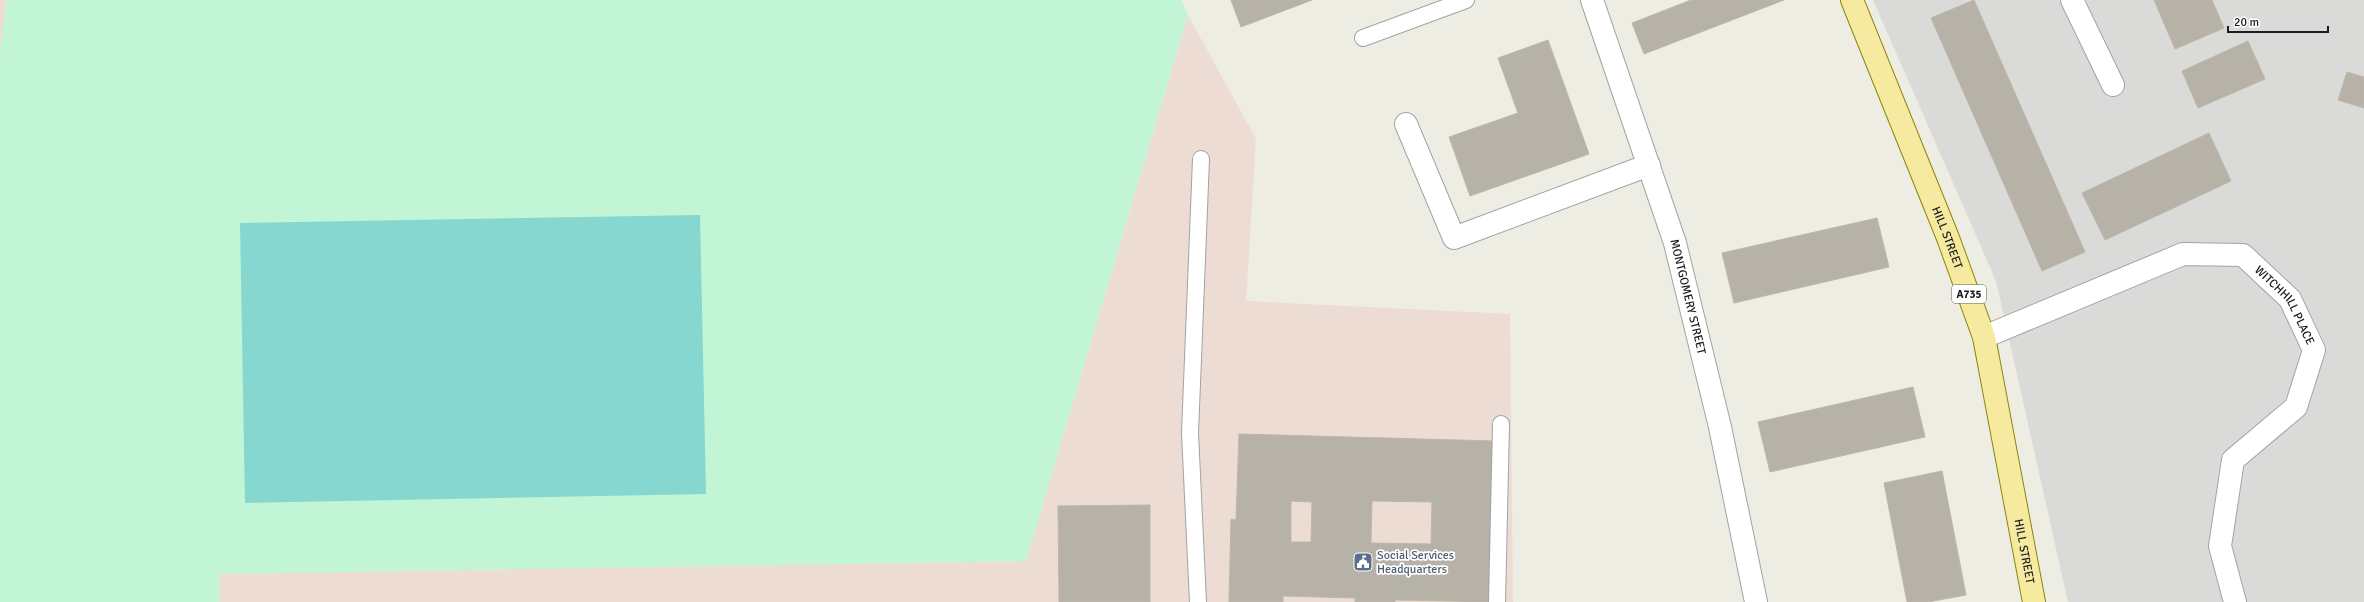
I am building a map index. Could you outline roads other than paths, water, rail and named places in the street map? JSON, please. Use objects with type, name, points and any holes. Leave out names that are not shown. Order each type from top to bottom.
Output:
[{"type":"main road","name":"HILL STREET","points":[[1852,0],[1948,238],[1984,337],[2034,602]]},
{"type":"street","name":"MONTGOMERY STREET","points":[[1592,0],[1676,243],[1715,404],[1756,602]]},
{"type":"street","points":[[2072,0],[2113,85]]},
{"type":"street","points":[[1406,124],[1454,238],[1649,164]]},
{"type":"street","name":"WITCHHILL PLACE","points":[[1984,337],[2183,254],[2243,255],[2290,299],[2314,350],[2296,407],[2233,460],[2220,546],[2235,602]]},
{"type":"lane","points":[[1363,38],[1466,0]]},
{"type":"lane","points":[[1198,602],[1190,433],[1201,159]]},
{"type":"lane","points":[[1497,602],[1501,424]]},
{"type":"place","name":"Social Services Headquarters","points":[[1363,562]]}]
